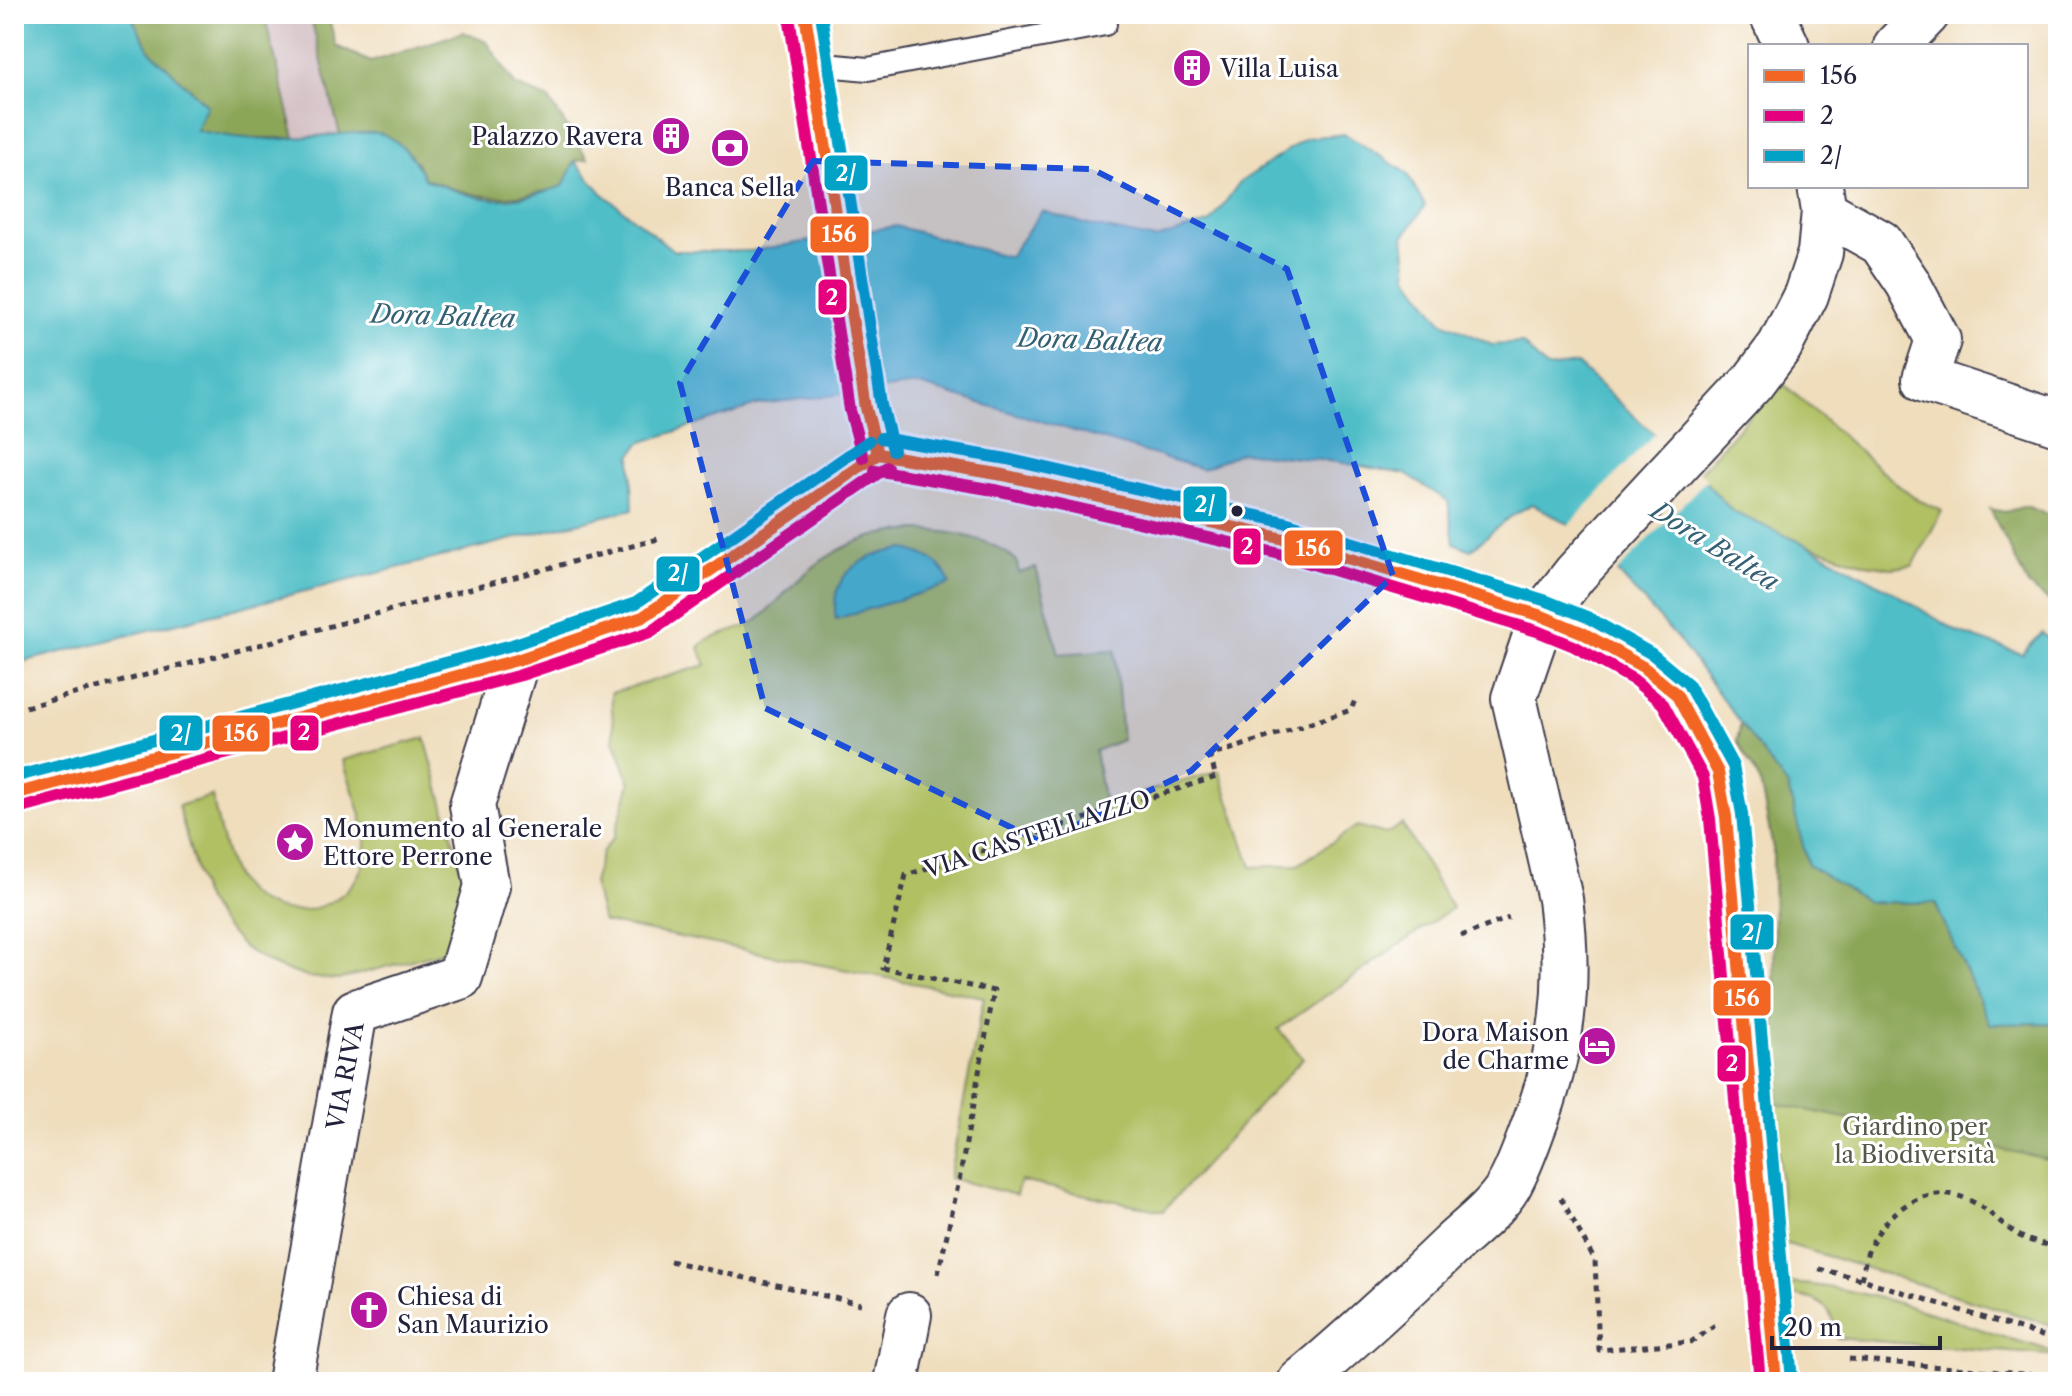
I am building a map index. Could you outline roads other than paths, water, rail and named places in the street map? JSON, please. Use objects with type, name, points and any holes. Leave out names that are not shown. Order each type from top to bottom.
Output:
[{"type":"main road","points":[[805,14],[866,408],[878,454]]},
{"type":"main road","points":[[1772,14],[1786,44]]},
{"type":"main road","points":[[1898,44],[1927,14]]},
{"type":"main road","points":[[1300,1382],[1359,1334],[1482,1216],[1507,1188],[1525,1151],[1546,1095],[1564,1011],[1564,931],[1560,899],[1514,698],[1542,616],[1575,574],[1753,382],[1780,346],[1806,295],[1820,253],[1822,198]]},
{"type":"main road","points":[[1822,198],[1881,243],[1908,283],[1938,340],[1925,379],[2058,423]]},
{"type":"main road","points":[[14,794],[517,660],[643,617],[878,454],[1003,475],[1280,538],[1542,616],[1581,632],[1643,667],[1676,694],[1718,772],[1726,817],[1776,1382]]},
{"type":"main road","name":"VIA RIVA","points":[[290,1382],[355,1012],[460,977],[487,886],[472,805],[517,660]]},
{"type":"main road","points":[[896,1382],[909,1315]]},
{"type":"main road","points":[[1333,1382],[1359,1334]]},
{"type":"lane","points":[[814,64],[868,69],[1105,24]]},
{"type":"water","name":"Dora Baltea","points":[[14,14],[130,14],[149,50],[207,105],[196,130],[261,139],[383,134],[408,152],[424,179],[467,194],[493,199],[519,198],[563,186],[575,161],[602,193],[674,251],[751,251],[896,226],[1009,257],[1042,211],[1092,226],[1155,239],[1211,222],[1239,183],[1306,138],[1345,134],[1407,173],[1425,206],[1404,236],[1408,275],[1441,321],[1492,345],[1522,343],[1546,368],[1577,364],[1698,474],[1733,512],[1807,545],[1958,632],[2022,654],[2042,633],[2058,647],[2058,1023],[1990,1024],[1935,903],[1868,902],[1808,865],[1788,787],[1677,638],[1620,575],[1604,543],[1532,504],[1507,519],[1471,550],[1454,543],[1448,501],[1405,474],[1337,462],[1242,452],[1202,469],[919,385],[760,404],[640,443],[631,456],[633,509],[14,664]]},
{"type":"water","points":[[905,549],[933,560],[950,584],[836,619],[838,589],[852,568],[876,555]]},
{"type":"place","name":"Villa Luisa","points":[[1192,68]]},
{"type":"place","name":"Palazzo Ravera","points":[[671,136]]},
{"type":"place","name":"Banca Sella","points":[[730,148]]},
{"type":"place","name":"Monumento al Generale Ettore Perrone","points":[[295,842]]},
{"type":"place","name":"Dora Maison de Charme","points":[[1597,1046]]},
{"type":"place","name":"Chiesa di San Maurizio","points":[[369,1310]]},
{"type":"park label","name":"Giardino per la Biodiversità","points":[[1915,1140]]}]
